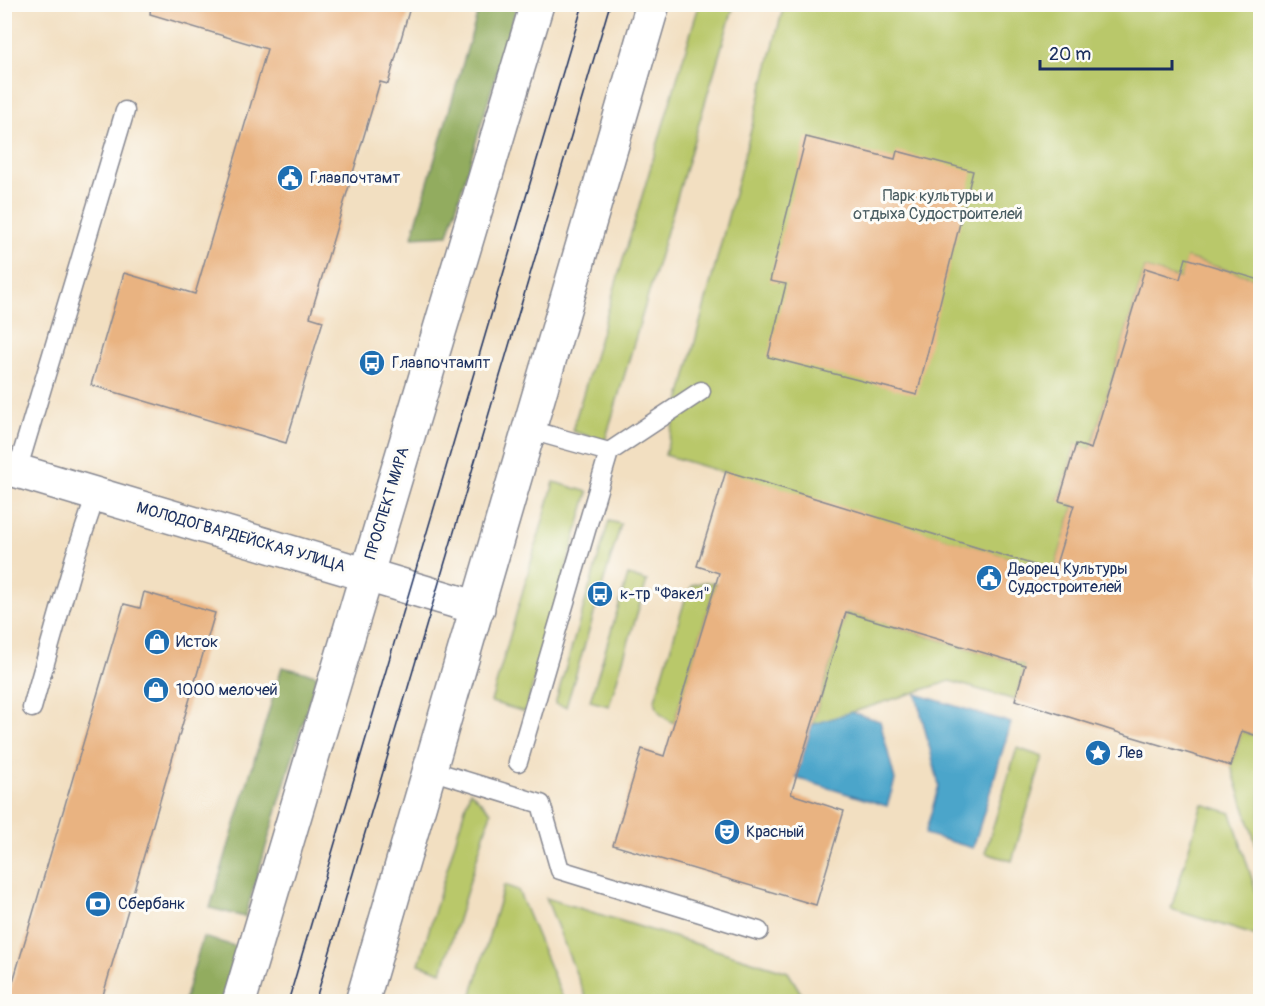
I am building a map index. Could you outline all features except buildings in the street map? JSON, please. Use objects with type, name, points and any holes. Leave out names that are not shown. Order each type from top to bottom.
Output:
[{"type":"main road","name":"ПРОСПЕКТ МИРА","points":[[238,1002],[537,4]]},
{"type":"main road","points":[[362,1002],[653,4]]},
{"type":"main road","name":"МОЛОДОГВАРДЕЙСКАЯ УЛИЦА","points":[[11,469],[478,608]]},
{"type":"lane","points":[[11,469],[125,111]]},
{"type":"lane","points":[[518,762],[609,452],[701,391]]},
{"type":"lane","points":[[530,430],[609,452]]},
{"type":"lane","points":[[32,708],[75,557],[96,495]]},
{"type":"lane","points":[[430,770],[541,804],[560,870],[759,931]]},
{"type":"green space","points":[[480,5],[517,5],[448,235],[412,237]]},
{"type":"green space","points":[[699,5],[734,5],[605,441],[572,431]]},
{"type":"green space","name":"Парк культуры и отдыха Судостроителей","points":[[784,5],[1260,5],[1260,280],[1187,258],[1180,279],[1145,268],[1091,449],[1076,444],[1059,500],[1074,505],[1054,571],[665,455]]},
{"type":"green space","points":[[554,482],[588,492],[525,712],[491,702]]},
{"type":"green space","points":[[609,521],[621,524],[566,707],[555,704]]},
{"type":"green space","points":[[628,575],[647,581],[609,706],[590,701]]},
{"type":"green space","points":[[703,582],[716,583],[674,723],[661,714],[655,700],[687,593],[693,585]]},
{"type":"green space","points":[[846,612],[1025,665],[1015,700],[950,681],[812,725]]},
{"type":"green space","points":[[282,667],[317,675],[245,917],[210,908]]},
{"type":"green space","points":[[1242,731],[1260,737],[1260,857],[1231,766]]},
{"type":"green space","points":[[1017,748],[1043,757],[1012,861],[985,853]]},
{"type":"green space","points":[[470,791],[491,812],[442,972],[419,964]]},
{"type":"green space","points":[[1202,804],[1231,813],[1260,904],[1260,937],[1171,909]]},
{"type":"green space","points":[[504,885],[518,890],[564,1001],[470,1001]]},
{"type":"green space","points":[[546,898],[788,972],[806,1001],[587,1001]]},
{"type":"green space","points":[[203,937],[238,947],[222,1001],[184,1001]]},
{"type":"green space","points":[[412,993],[433,998],[432,1001],[409,1001]]},
{"type":"water","points":[[916,694],[1011,723],[973,848],[925,834],[939,785]]},
{"type":"water","points":[[851,712],[880,721],[895,780],[887,806],[796,778],[812,725]]},
{"type":"tram line","points":[[288,1002],[583,4]]},
{"type":"tram line","points":[[315,1002],[610,4]]},
{"type":"place","name":"Главпочтамт","points":[[290,178]]},
{"type":"place","name":"Главпочтампт","points":[[372,363]]},
{"type":"place","name":"Дворец Культуры Судостроителей","points":[[989,578]]},
{"type":"place","name":"к-тр \"Факел\"","points":[[600,594]]},
{"type":"place","name":"Исток","points":[[157,642]]},
{"type":"place","name":"1000 мелочей","points":[[156,690]]},
{"type":"place","name":"Лев","points":[[1098,753]]},
{"type":"place","name":"Красный","points":[[727,832]]},
{"type":"place","name":"Сбербанк","points":[[98,904]]}]
